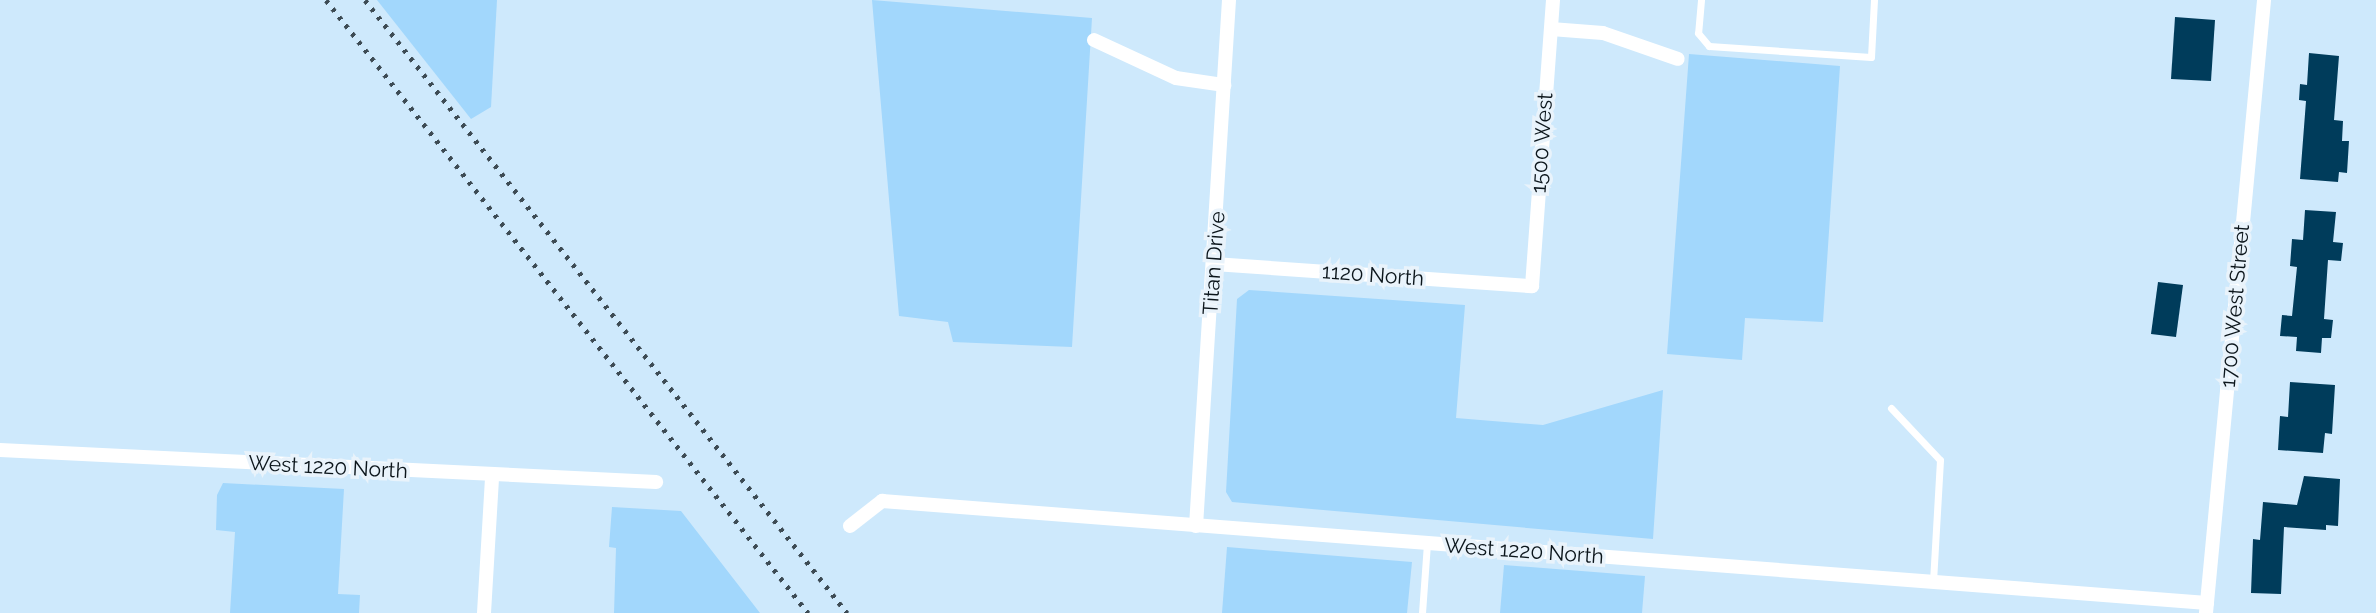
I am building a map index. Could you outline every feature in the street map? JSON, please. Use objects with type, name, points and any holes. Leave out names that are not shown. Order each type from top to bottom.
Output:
[{"type":"street","name":"Titan Drive","points":[[1196,526],[1229,0]]},
{"type":"street","name":"1500 West","points":[[1532,286],[1553,0]]},
{"type":"street","name":"1700 West Street","points":[[2206,608],[2264,0]]},
{"type":"street","points":[[1551,29],[1602,33],[1678,60]]},
{"type":"street","points":[[1094,40],[1176,78],[1224,85]]},
{"type":"street","name":"1120 North","points":[[1214,264],[1532,286]]},
{"type":"street","name":"West 1220 North","points":[[0,450],[492,477],[656,482]]},
{"type":"street","points":[[484,613],[492,477]]},
{"type":"street","name":"West 1220 North","points":[[850,526],[882,501],[1933,582],[2206,608]]},
{"type":"lane","points":[[1701,0],[1698,33],[1709,46],[1871,57],[1874,0]]},
{"type":"lane","points":[[1891,408],[1940,460],[1933,582]]},
{"type":"lane","points":[[1422,613],[1427,543]]},
{"type":"shaded area","points":[[377,0],[497,0],[491,107],[471,119]]},
{"type":"shaded area","points":[[872,0],[1092,18],[1072,347],[953,342],[948,322],[899,316]]},
{"type":"shaded area","points":[[1689,54],[1840,66],[1823,322],[1745,318],[1742,360],[1667,354]]},
{"type":"shaded area","points":[[1249,290],[1465,305],[1456,418],[1543,425],[1663,390],[1653,539],[1232,502],[1226,492],[1237,299]]},
{"type":"shaded area","points":[[223,483],[344,489],[338,594],[360,595],[359,613],[230,613],[235,532],[216,530],[217,495]]},
{"type":"shaded area","points":[[612,507],[681,511],[760,613],[614,613],[616,548],[609,547]]},
{"type":"shaded area","points":[[1227,547],[1412,562],[1407,613],[1222,613]]},
{"type":"shaded area","points":[[1504,565],[1645,576],[1642,613],[1500,613]]},
{"type":"building","points":[[2175,17],[2215,20],[2211,81],[2171,79]]},
{"type":"building","points":[[2309,53],[2339,56],[2334,120],[2343,121],[2342,141],[2349,141],[2347,173],[2339,172],[2338,182],[2300,179],[2306,101],[2299,100],[2300,84],[2307,85]]},
{"type":"building","points":[[2305,210],[2336,212],[2333,242],[2343,243],[2341,261],[2328,260],[2324,319],[2333,320],[2331,338],[2322,338],[2321,353],[2296,351],[2297,337],[2280,336],[2282,315],[2292,316],[2297,267],[2290,266],[2292,239],[2303,240]]},
{"type":"building","points":[[2158,282],[2183,285],[2176,337],[2151,334]]},
{"type":"building","points":[[2290,382],[2335,385],[2332,434],[2325,433],[2323,453],[2278,450],[2280,416],[2288,417]]},
{"type":"building","points":[[2304,476],[2340,479],[2338,526],[2326,525],[2326,530],[2284,527],[2281,594],[2251,593],[2253,539],[2260,540],[2263,502],[2297,505]]},
{"type":"railway","points":[[326,0],[808,613]]},
{"type":"railway","points":[[365,0],[847,613]]}]
